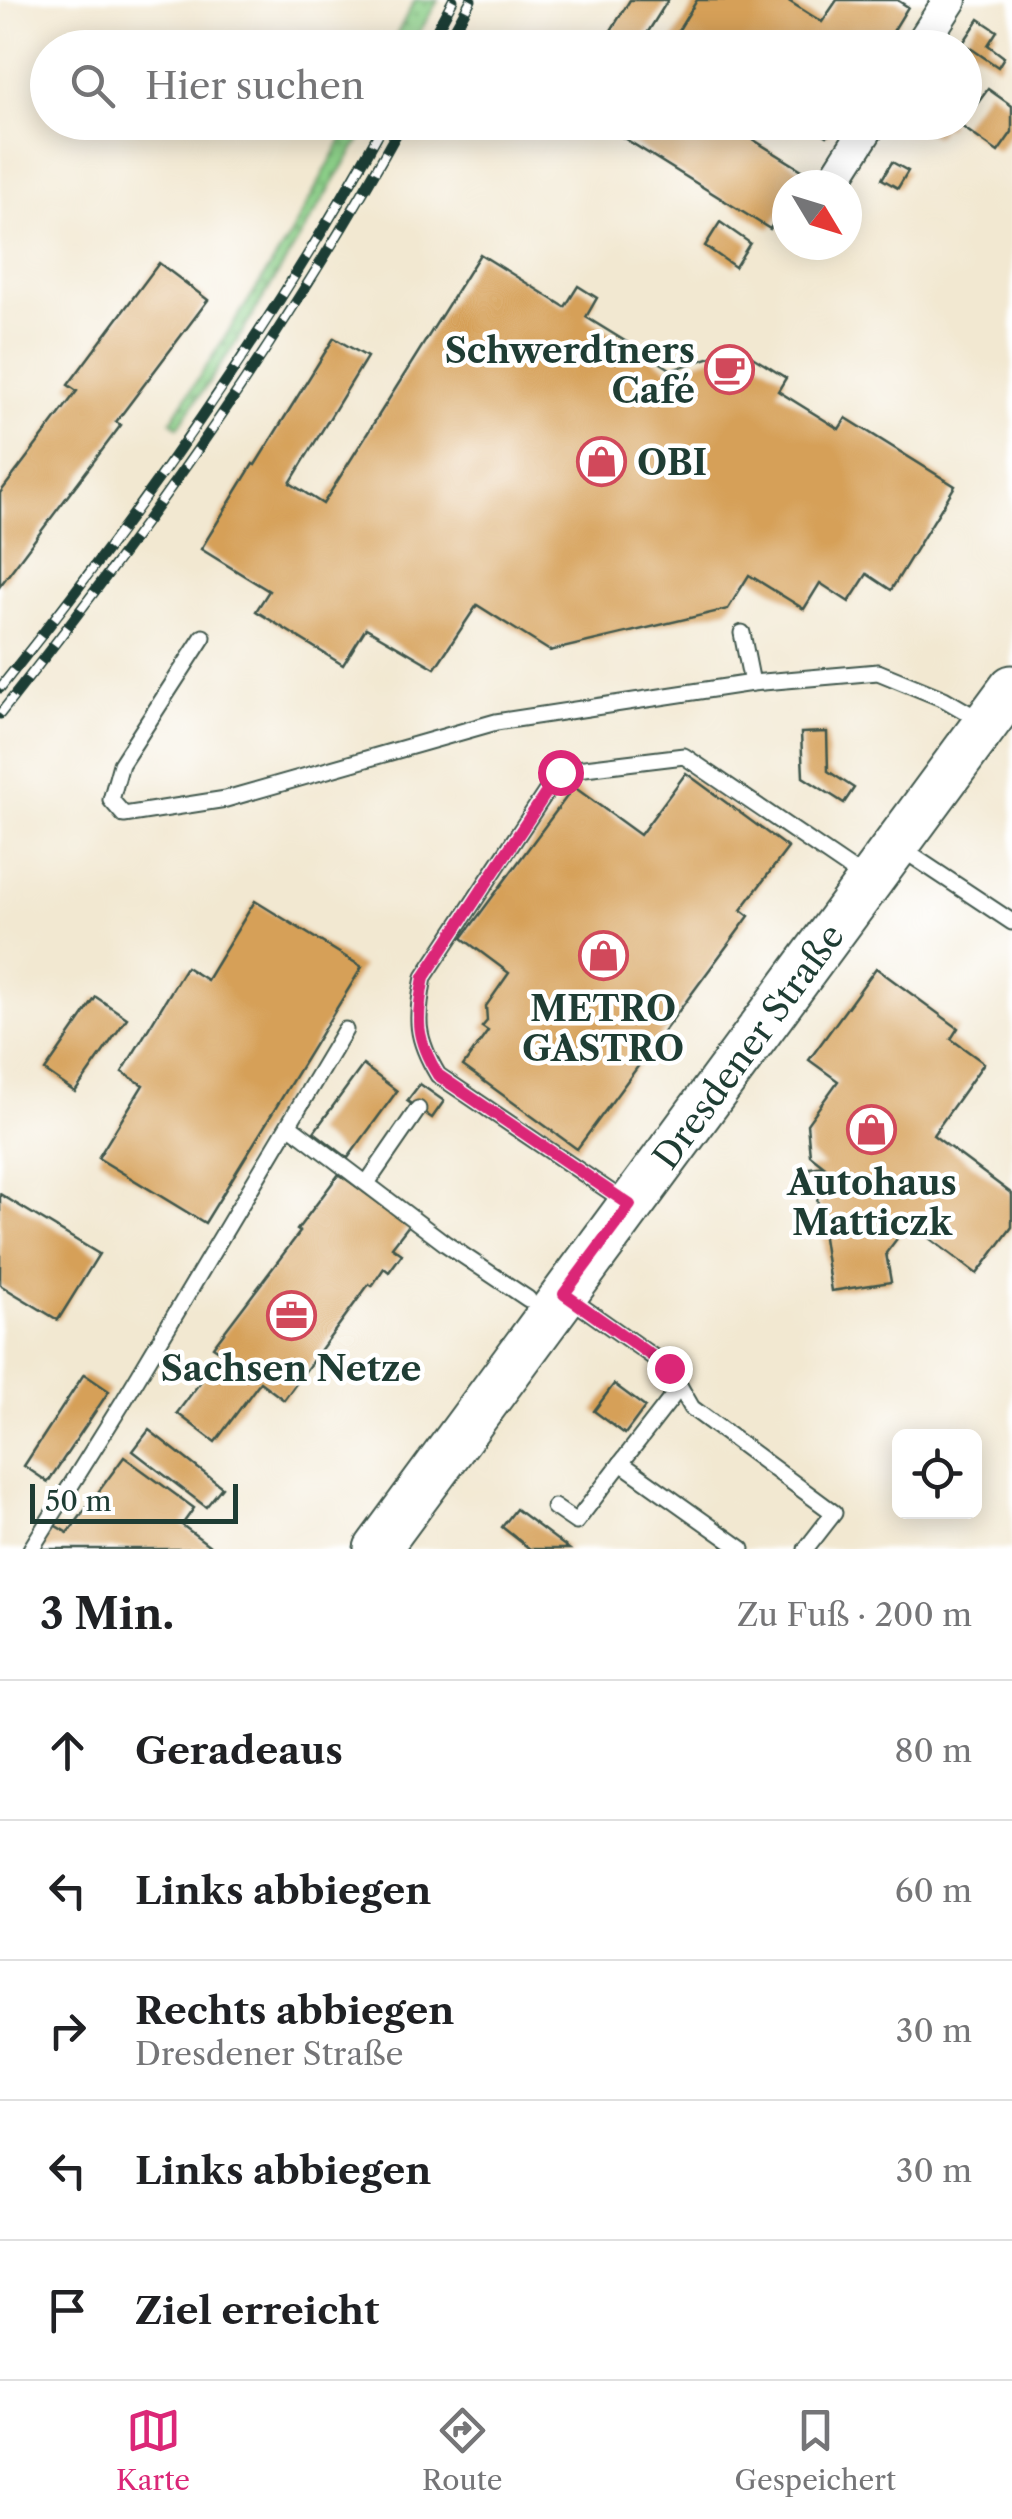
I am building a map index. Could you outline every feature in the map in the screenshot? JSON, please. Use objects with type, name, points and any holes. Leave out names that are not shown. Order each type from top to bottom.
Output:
[{"type":"main road","name":"Dresdener Straße","points":[[377,1549],[546,1297],[630,1205],[999,706]]},
{"type":"street","points":[[927,30],[939,4]]},
{"type":"street","points":[[841,170],[860,140]]},
{"type":"lane","points":[[742,633],[752,683]]},
{"type":"lane","points":[[203,637],[121,764],[112,800],[124,815],[226,799],[496,722],[752,683],[878,672],[944,699],[999,706]]},
{"type":"lane","points":[[630,1205],[438,1075],[422,1049],[418,1012],[424,977],[560,772],[684,756],[869,881]]},
{"type":"lane","points":[[896,844],[1012,922]]},
{"type":"lane","points":[[31,1549],[345,1030]]},
{"type":"lane","points":[[367,1184],[418,1109]]},
{"type":"lane","points":[[290,1126],[367,1184],[442,1250],[546,1297],[669,1368],[692,1408],[834,1513],[806,1549]]},
{"type":"lane","points":[[554,1506],[576,1522],[680,1387]]},
{"type":"lane","points":[[621,1463],[742,1549]]},
{"type":"green space","points":[[415,0],[438,0],[421,30],[399,30]]},
{"type":"green space","points":[[342,140],[360,140],[235,344],[178,427],[171,421],[289,238]]},
{"type":"building","points":[[630,0],[668,0],[649,30],[611,30]]},
{"type":"building","points":[[697,0],[787,0],[822,22],[837,0],[897,0],[908,7],[894,30],[679,30]]},
{"type":"building","points":[[979,19],[997,31],[988,45],[1004,57],[998,67],[982,56],[982,30],[972,30]]},
{"type":"building","points":[[988,89],[1012,106],[1012,132],[998,152],[981,140],[982,97]]},
{"type":"building","points":[[627,140],[754,140],[802,170],[772,170],[770,229]]},
{"type":"building","points":[[892,162],[908,171],[898,188],[882,179]]},
{"type":"building","points":[[720,222],[750,243],[735,267],[705,246]]},
{"type":"building","points":[[480,254],[565,307],[578,286],[597,298],[586,317],[672,370],[738,348],[786,378],[778,391],[839,429],[846,418],[955,486],[891,590],[867,574],[849,602],[820,583],[804,609],[749,575],[728,609],[550,651],[477,605],[435,668],[366,628],[343,665],[256,611],[269,591],[201,549],[253,464],[334,338],[367,357],[290,483],[323,504]]},
{"type":"building","points":[[159,263],[208,300],[116,422],[121,425],[0,586],[0,493],[77,391],[68,385]]},
{"type":"building","points":[[827,732],[828,771],[854,788],[844,803],[803,777],[801,733]]},
{"type":"building","name":"METRO GASTRO","points":[[686,773],[788,848],[741,910],[749,916],[577,1149],[463,1066],[488,1031],[482,1027],[487,1021],[486,1006],[509,973],[462,938],[574,787],[640,835]]},
{"type":"building","points":[[255,901],[362,967],[205,1223],[98,1158],[143,1085],[122,1072],[186,967],[207,980]]},
{"type":"building","name":"Autohaus Matticzk","points":[[876,968],[958,1028],[951,1039],[984,1063],[933,1135],[1012,1194],[1012,1227],[977,1274],[909,1223],[886,1253],[891,1282],[831,1291],[817,1197],[827,1183],[812,1186],[809,1168],[824,1166],[810,1155],[807,1124],[838,1081],[809,1060]]},
{"type":"building","points":[[96,997],[127,1018],[75,1092],[45,1071]]},
{"type":"building","points":[[363,1065],[397,1091],[348,1158],[314,1132]]},
{"type":"building","points":[[420,1084],[444,1101],[432,1118],[407,1101]]},
{"type":"building","name":"Sachsen Netze","points":[[339,1174],[409,1225],[392,1247],[402,1254],[389,1272],[384,1268],[372,1286],[369,1284],[284,1400],[260,1382],[215,1442],[177,1413],[222,1353],[213,1347]]},
{"type":"building","points":[[0,1194],[99,1254],[58,1320],[0,1285]]},
{"type":"building","points":[[84,1374],[109,1391],[48,1482],[24,1466]]},
{"type":"building","points":[[614,1384],[645,1407],[625,1434],[594,1411]]},
{"type":"building","points":[[149,1430],[222,1487],[206,1507],[133,1451]]},
{"type":"building","points":[[124,1457],[194,1508],[182,1525],[214,1549],[39,1549],[54,1525],[68,1533]]},
{"type":"building","points":[[516,1509],[569,1549],[530,1549],[502,1527]]},
{"type":"railway","points":[[437,30],[453,0]]},
{"type":"railway","points":[[454,30],[471,0]]},
{"type":"railway","points":[[0,688],[105,553],[204,413],[298,270],[375,140]]},
{"type":"railway","points":[[0,714],[214,427],[312,277],[393,140]]},
{"type":"place","name":"Schwerdtners Café","points":[[730,370]]},
{"type":"place","name":"OBI","points":[[602,462]]},
{"type":"place","name":"METRO GASTRO","points":[[603,956]]},
{"type":"place","name":"Autohaus Matticzk","points":[[872,1130]]},
{"type":"place","name":"Sachsen Netze","points":[[291,1316]]},
{"type":"route","points":[[560,772],[424,977],[418,1012],[422,1049],[438,1075],[630,1205],[564,1294],[669,1368]]}]
